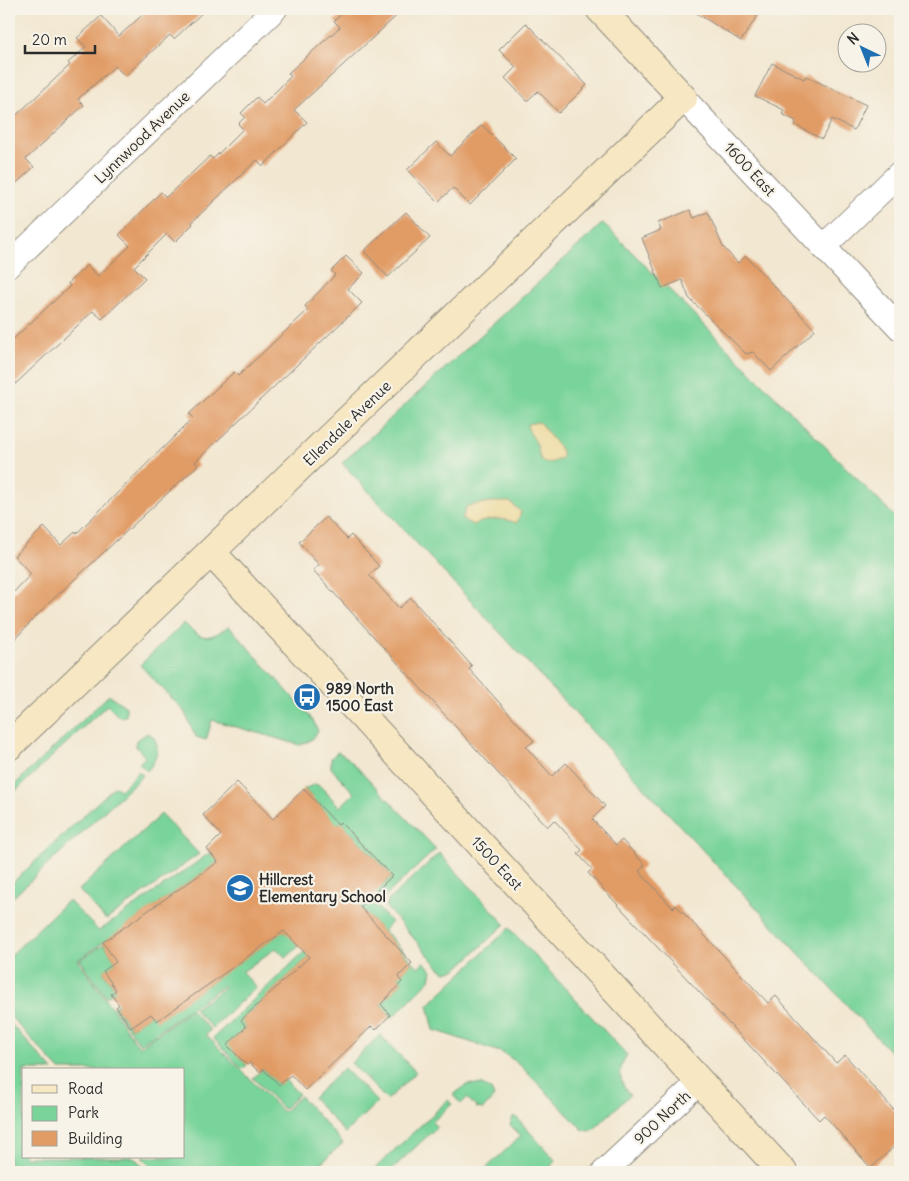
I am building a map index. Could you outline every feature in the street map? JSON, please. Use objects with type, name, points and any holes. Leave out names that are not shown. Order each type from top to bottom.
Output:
[{"type":"street","name":"Lynnwood Avenue","points":[[9,265],[274,9]]},
{"type":"street","name":"1600 East","points":[[600,9],[900,328]]},
{"type":"street","name":"Ellendale Avenue","points":[[9,746],[212,553],[683,98]]},
{"type":"street","points":[[823,247],[900,173]]},
{"type":"street","name":"1500 East","points":[[212,553],[783,1172]]},
{"type":"street","name":"900 North","points":[[604,1172],[699,1082]]},
{"type":"green space","points":[[603,223],[900,522],[900,1062],[342,463]]},
{"type":"green space","points":[[184,623],[201,636],[211,636],[229,626],[313,720],[318,731],[311,740],[300,745],[212,720],[206,740],[196,737],[184,711],[140,665]]},
{"type":"green space","points":[[109,695],[126,707],[126,716],[119,717],[107,705],[9,797],[9,790]]},
{"type":"green space","points":[[148,733],[156,741],[157,751],[151,767],[147,771],[139,763],[145,757],[135,745],[136,740]]},
{"type":"green space","points":[[338,752],[348,758],[436,849],[380,901],[375,894],[392,876],[341,822],[329,832],[324,810],[304,789],[315,784],[320,786],[340,807],[354,793],[331,768],[331,758]]},
{"type":"green space","points":[[139,771],[143,775],[9,901],[9,886],[115,786],[120,790]]},
{"type":"green space","points":[[161,814],[199,854],[106,920],[79,890]]},
{"type":"green space","points":[[210,853],[218,862],[78,960],[139,1047],[191,1010],[210,1030],[206,1035],[283,1112],[300,1096],[343,1143],[311,1172],[156,1172],[143,1158],[185,1158],[185,1068],[58,1068],[9,1015],[9,957],[68,900],[99,931]]},
{"type":"green space","points":[[439,853],[505,924],[457,969],[446,972],[440,968],[386,907],[388,901]]},
{"type":"green space","points":[[369,899],[391,922],[384,930],[418,967],[424,962],[432,970],[430,980],[392,1018],[381,1004],[402,982],[398,977],[412,963],[360,907]]},
{"type":"green space","points":[[509,928],[627,1055],[622,1066],[621,1076],[623,1085],[630,1095],[594,1129],[589,1131],[582,1129],[518,1063],[503,1053],[434,1030],[428,1005]]},
{"type":"green space","points":[[284,931],[299,946],[286,958],[276,948],[242,972],[256,987],[212,1028],[194,1009],[224,988],[223,986],[140,1044],[113,1007],[118,1004],[116,1008],[131,1028],[151,1014],[157,1020]]},
{"type":"green space","points":[[104,944],[116,962],[103,972],[116,990],[106,997],[80,960]]},
{"type":"green space","points":[[304,952],[309,957],[241,1020],[246,1027],[228,1045],[247,1065],[242,1069],[213,1038]]},
{"type":"green space","points":[[9,1022],[51,1068],[22,1068],[22,1158],[135,1158],[148,1172],[9,1172]]},
{"type":"green space","points":[[380,1035],[416,1072],[387,1100],[351,1063]]},
{"type":"green space","points":[[344,1068],[377,1102],[345,1133],[313,1098]]},
{"type":"green space","points":[[263,1069],[278,1085],[285,1080],[299,1094],[283,1109],[253,1078]]},
{"type":"green space","points":[[468,1084],[482,1085],[491,1090],[494,1097],[483,1109],[477,1108],[467,1098],[461,1104],[453,1095]]},
{"type":"green space","points":[[448,1100],[452,1104],[432,1122],[437,1127],[389,1172],[371,1172]]},
{"type":"green space","points":[[513,1117],[516,1117],[555,1160],[547,1172],[482,1172],[521,1136],[510,1125]]},
{"type":"sand","points":[[539,422],[562,451],[562,458],[544,463],[539,456],[537,446],[527,424]]},
{"type":"sand","points":[[491,502],[510,502],[521,512],[517,523],[495,519],[473,525],[462,519],[467,506]]},
{"type":"building","points":[[149,9],[206,9],[174,39],[170,35],[125,76],[115,66],[78,99],[84,105],[26,159],[34,167],[9,190],[9,122],[70,65],[68,63],[86,47],[77,38],[101,16],[119,36]]},
{"type":"building","points":[[347,9],[404,9],[294,110],[307,122],[263,166],[257,160],[192,222],[193,224],[175,242],[167,234],[134,267],[145,278],[102,319],[93,311],[9,390],[9,343],[70,286],[68,283],[87,265],[98,276],[130,246],[119,235],[161,192],[166,197],[210,156],[213,159],[243,129],[238,124],[245,117],[241,113],[257,97],[263,104],[291,76],[288,73],[340,27],[334,21]]},
{"type":"building","points":[[690,9],[762,9],[741,41]]},
{"type":"building","points":[[526,23],[587,85],[559,113],[538,91],[527,101],[505,78],[516,67],[499,50]]},
{"type":"building","points":[[772,63],[804,79],[806,76],[866,105],[854,130],[832,119],[822,139],[795,125],[796,121],[782,114],[784,110],[755,96]]},
{"type":"building","points":[[482,125],[516,159],[470,205],[453,188],[438,202],[407,170],[436,142],[450,156]]},
{"type":"building","points":[[690,210],[694,218],[708,212],[723,247],[738,263],[746,256],[815,330],[771,371],[753,352],[746,354],[689,298],[682,280],[662,288],[642,238],[661,230],[658,223]]},
{"type":"building","points":[[406,212],[430,238],[388,277],[364,251]]},
{"type":"building","points":[[346,256],[364,273],[348,289],[362,303],[195,462],[198,465],[49,603],[9,645],[9,597],[31,574],[14,556],[44,527],[61,545],[75,532],[76,534],[193,418],[189,414],[234,372],[238,376],[308,310],[305,306],[335,275],[331,271]]},
{"type":"building","points":[[326,517],[347,539],[351,535],[379,566],[369,575],[399,608],[411,598],[472,666],[469,669],[534,741],[526,747],[552,776],[566,763],[605,806],[592,819],[616,845],[622,840],[645,865],[639,871],[673,908],[676,905],[768,1003],[776,996],[836,1063],[845,1055],[900,1117],[900,1141],[871,1168],[824,1115],[819,1120],[588,873],[592,869],[578,854],[582,850],[554,820],[547,827],[313,570],[319,565],[299,542]]},
{"type":"building","points":[[237,782],[273,819],[304,789],[338,825],[340,822],[392,876],[360,907],[412,963],[398,977],[402,982],[381,1004],[390,1015],[376,1030],[372,1026],[305,1090],[291,1075],[279,1085],[263,1069],[259,1072],[250,1063],[247,1065],[227,1045],[246,1027],[241,1020],[309,957],[284,931],[157,1021],[151,1014],[131,1028],[116,1007],[119,1005],[111,994],[116,990],[103,971],[116,962],[103,942],[218,862],[207,849],[221,835],[203,815]]},
{"type":"place","name":"989 North 1500 East","points":[[307,697]]},
{"type":"place","name":"Hillcrest Elementary School","points":[[240,888]]}]
